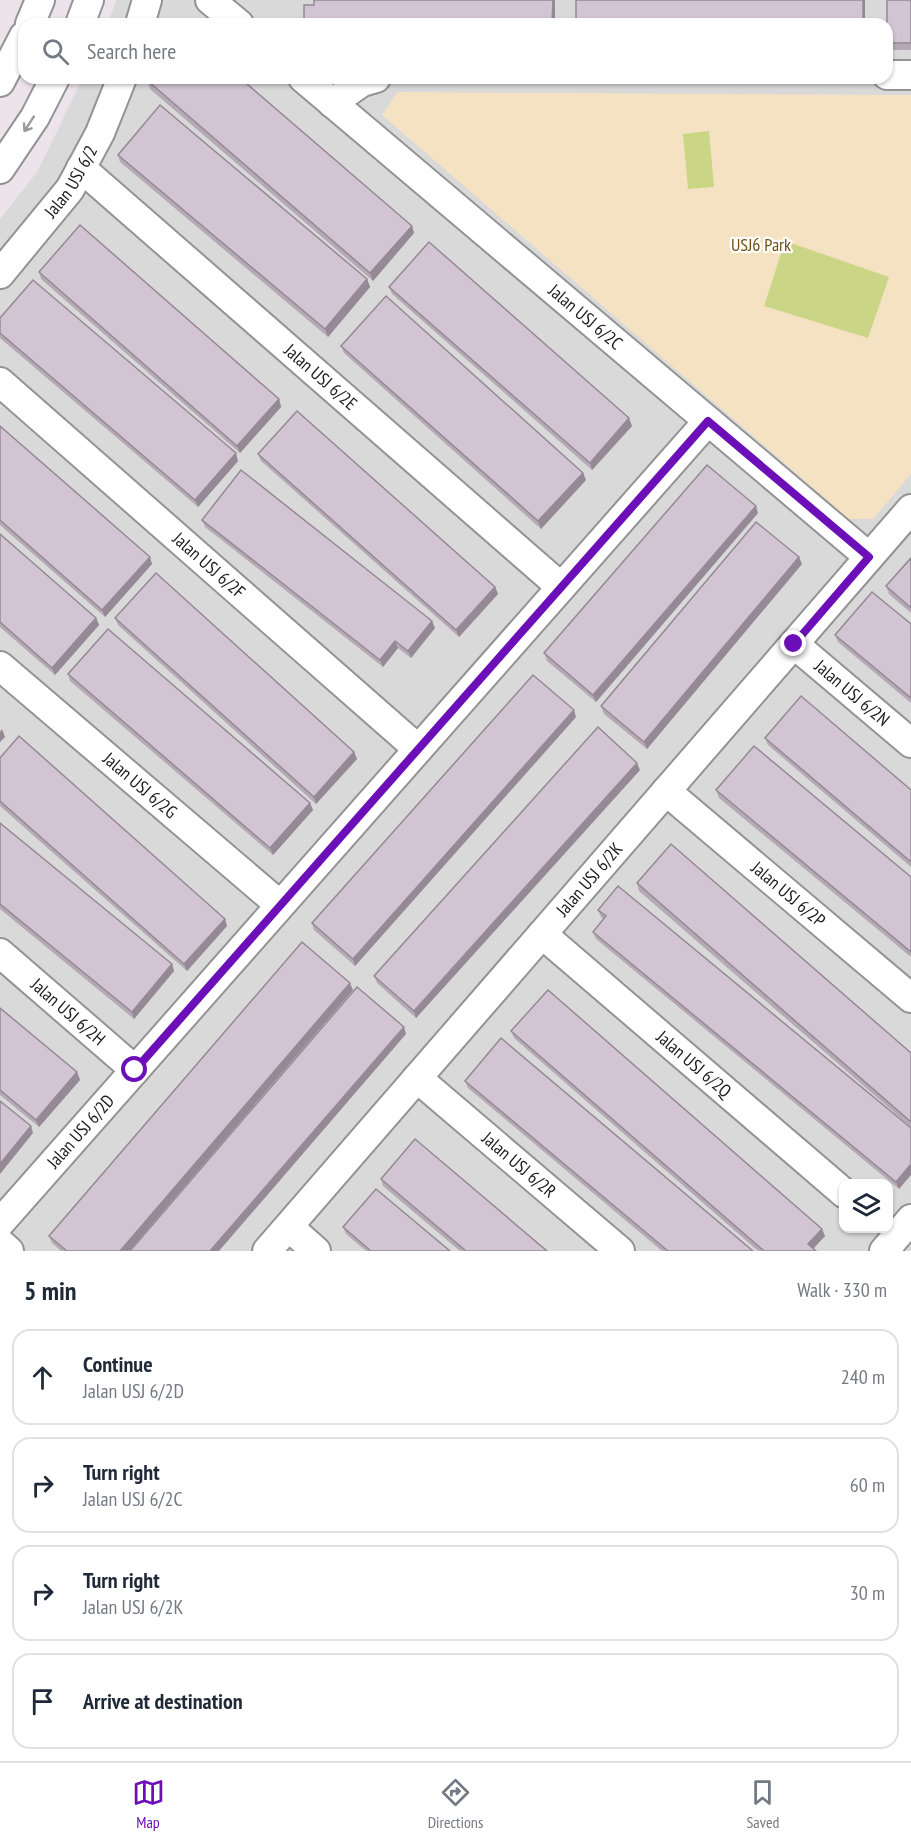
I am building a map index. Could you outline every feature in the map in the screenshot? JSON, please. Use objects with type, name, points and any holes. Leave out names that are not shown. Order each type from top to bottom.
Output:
[{"type":"street","points":[[32,18],[40,0]]},
{"type":"street","points":[[82,18],[89,0]]},
{"type":"street","points":[[142,18],[147,0]]},
{"type":"street","points":[[210,0],[232,18]]},
{"type":"street","points":[[0,82],[18,48]]},
{"type":"street","points":[[893,75],[911,75]]},
{"type":"street","points":[[0,169],[35,117],[53,84]]},
{"type":"street","name":"Jalan USJ 6/2","points":[[0,274],[64,196],[100,133],[120,84]]},
{"type":"street","name":"Jalan USJ 6/2C","points":[[310,84],[869,557]]},
{"type":"street","points":[[332,103],[359,84]]},
{"type":"street","name":"Jalan USJ 6/2E","points":[[81,168],[561,587]]},
{"type":"street","name":"Jalan USJ 6/2F","points":[[0,382],[418,749]]},
{"type":"street","name":"Jalan USJ 6/2D","points":[[0,1223],[708,421]]},
{"type":"street","name":"Jalan USJ 6/2K","points":[[267,1251],[911,509]]},
{"type":"street","name":"Jalan USJ 6/2N","points":[[794,644],[911,743]]},
{"type":"street","name":"Jalan USJ 6/2G","points":[[0,666],[280,905]]},
{"type":"street","name":"Jalan USJ 6/2P","points":[[666,791],[911,998]]},
{"type":"street","name":"Jalan USJ 6/2Q","points":[[542,934],[839,1190]]},
{"type":"street","name":"Jalan USJ 6/2H","points":[[0,953],[135,1070]]},
{"type":"street","name":"Jalan USJ 6/2R","points":[[417,1078],[621,1251]]},
{"type":"street","points":[[288,1227],[316,1251]]},
{"type":"street","points":[[0,1243],[9,1251]]},
{"type":"shaded area","points":[[116,0],[911,0],[911,1251],[0,1251],[0,219],[37,172],[80,84],[893,84],[893,18],[110,18]]},
{"type":"green space","name":"USJ6 Park","points":[[398,92],[911,95],[911,474],[873,519],[849,519],[382,115]]},
{"type":"green space","points":[[709,131],[714,187],[688,189],[683,134]]},
{"type":"green space","points":[[785,241],[889,277],[868,338],[764,306]]},
{"type":"building","points":[[314,0],[553,0],[552,18],[304,18],[304,5],[314,5]]},
{"type":"building","points":[[576,0],[863,0],[863,18],[576,18]]},
{"type":"building","points":[[887,0],[911,0],[911,43],[893,43],[893,18],[887,18]]},
{"type":"building","points":[[151,84],[247,84],[412,226],[370,273]]},
{"type":"building","points":[[160,105],[367,279],[325,329],[118,155]]},
{"type":"building","points":[[80,225],[279,399],[237,446],[39,272]]},
{"type":"building","points":[[429,242],[629,418],[590,463],[389,287]]},
{"type":"building","points":[[33,280],[236,453],[195,500],[0,333],[0,318]]},
{"type":"building","points":[[386,296],[583,473],[538,521],[341,346]]},
{"type":"building","points":[[297,411],[495,587],[456,630],[258,454]]},
{"type":"building","points":[[0,426],[150,557],[102,610],[0,520]]},
{"type":"building","points":[[707,465],[756,506],[593,695],[544,653]]},
{"type":"building","points":[[241,470],[432,621],[408,651],[395,641],[380,660],[202,520]]},
{"type":"building","points":[[756,522],[799,557],[644,742],[601,706]]},
{"type":"building","points":[[0,534],[96,618],[52,668],[0,622]]},
{"type":"building","points":[[911,558],[911,608],[886,586]]},
{"type":"building","points":[[156,573],[354,752],[314,797],[115,618]]},
{"type":"building","points":[[872,592],[911,624],[911,698],[835,635]]},
{"type":"building","points":[[108,629],[310,803],[270,848],[68,674]]},
{"type":"building","points":[[533,675],[574,710],[353,959],[312,923]]},
{"type":"building","points":[[801,696],[911,790],[911,862],[765,738]]},
{"type":"building","points":[[598,727],[637,763],[414,1011],[374,976]]},
{"type":"building","points":[[19,736],[225,919],[184,964],[0,801],[0,758]]},
{"type":"building","points":[[754,746],[911,877],[911,952],[716,790]]},
{"type":"building","points":[[0,823],[172,964],[132,1012],[0,904]]},
{"type":"building","points":[[671,844],[911,1053],[911,1122],[637,883]]},
{"type":"building","points":[[618,886],[911,1128],[911,1164],[896,1182],[593,932],[606,916],[598,910]]},
{"type":"building","points":[[302,942],[350,983],[120,1251],[67,1251],[49,1236]]},
{"type":"building","points":[[357,987],[404,1027],[210,1251],[130,1251]]},
{"type":"building","points":[[548,990],[822,1229],[808,1244],[816,1251],[764,1251],[511,1031]]},
{"type":"building","points":[[0,1008],[77,1072],[36,1120],[0,1090]]},
{"type":"building","points":[[501,1038],[753,1251],[668,1251],[465,1081]]},
{"type":"building","points":[[0,1101],[31,1126],[0,1164]]},
{"type":"building","points":[[415,1139],[547,1251],[466,1251],[381,1179]]},
{"type":"building","points":[[376,1189],[450,1251],[371,1251],[343,1227]]},
{"type":"route","points":[[135,1070],[708,421],[869,557],[794,644]]}]
